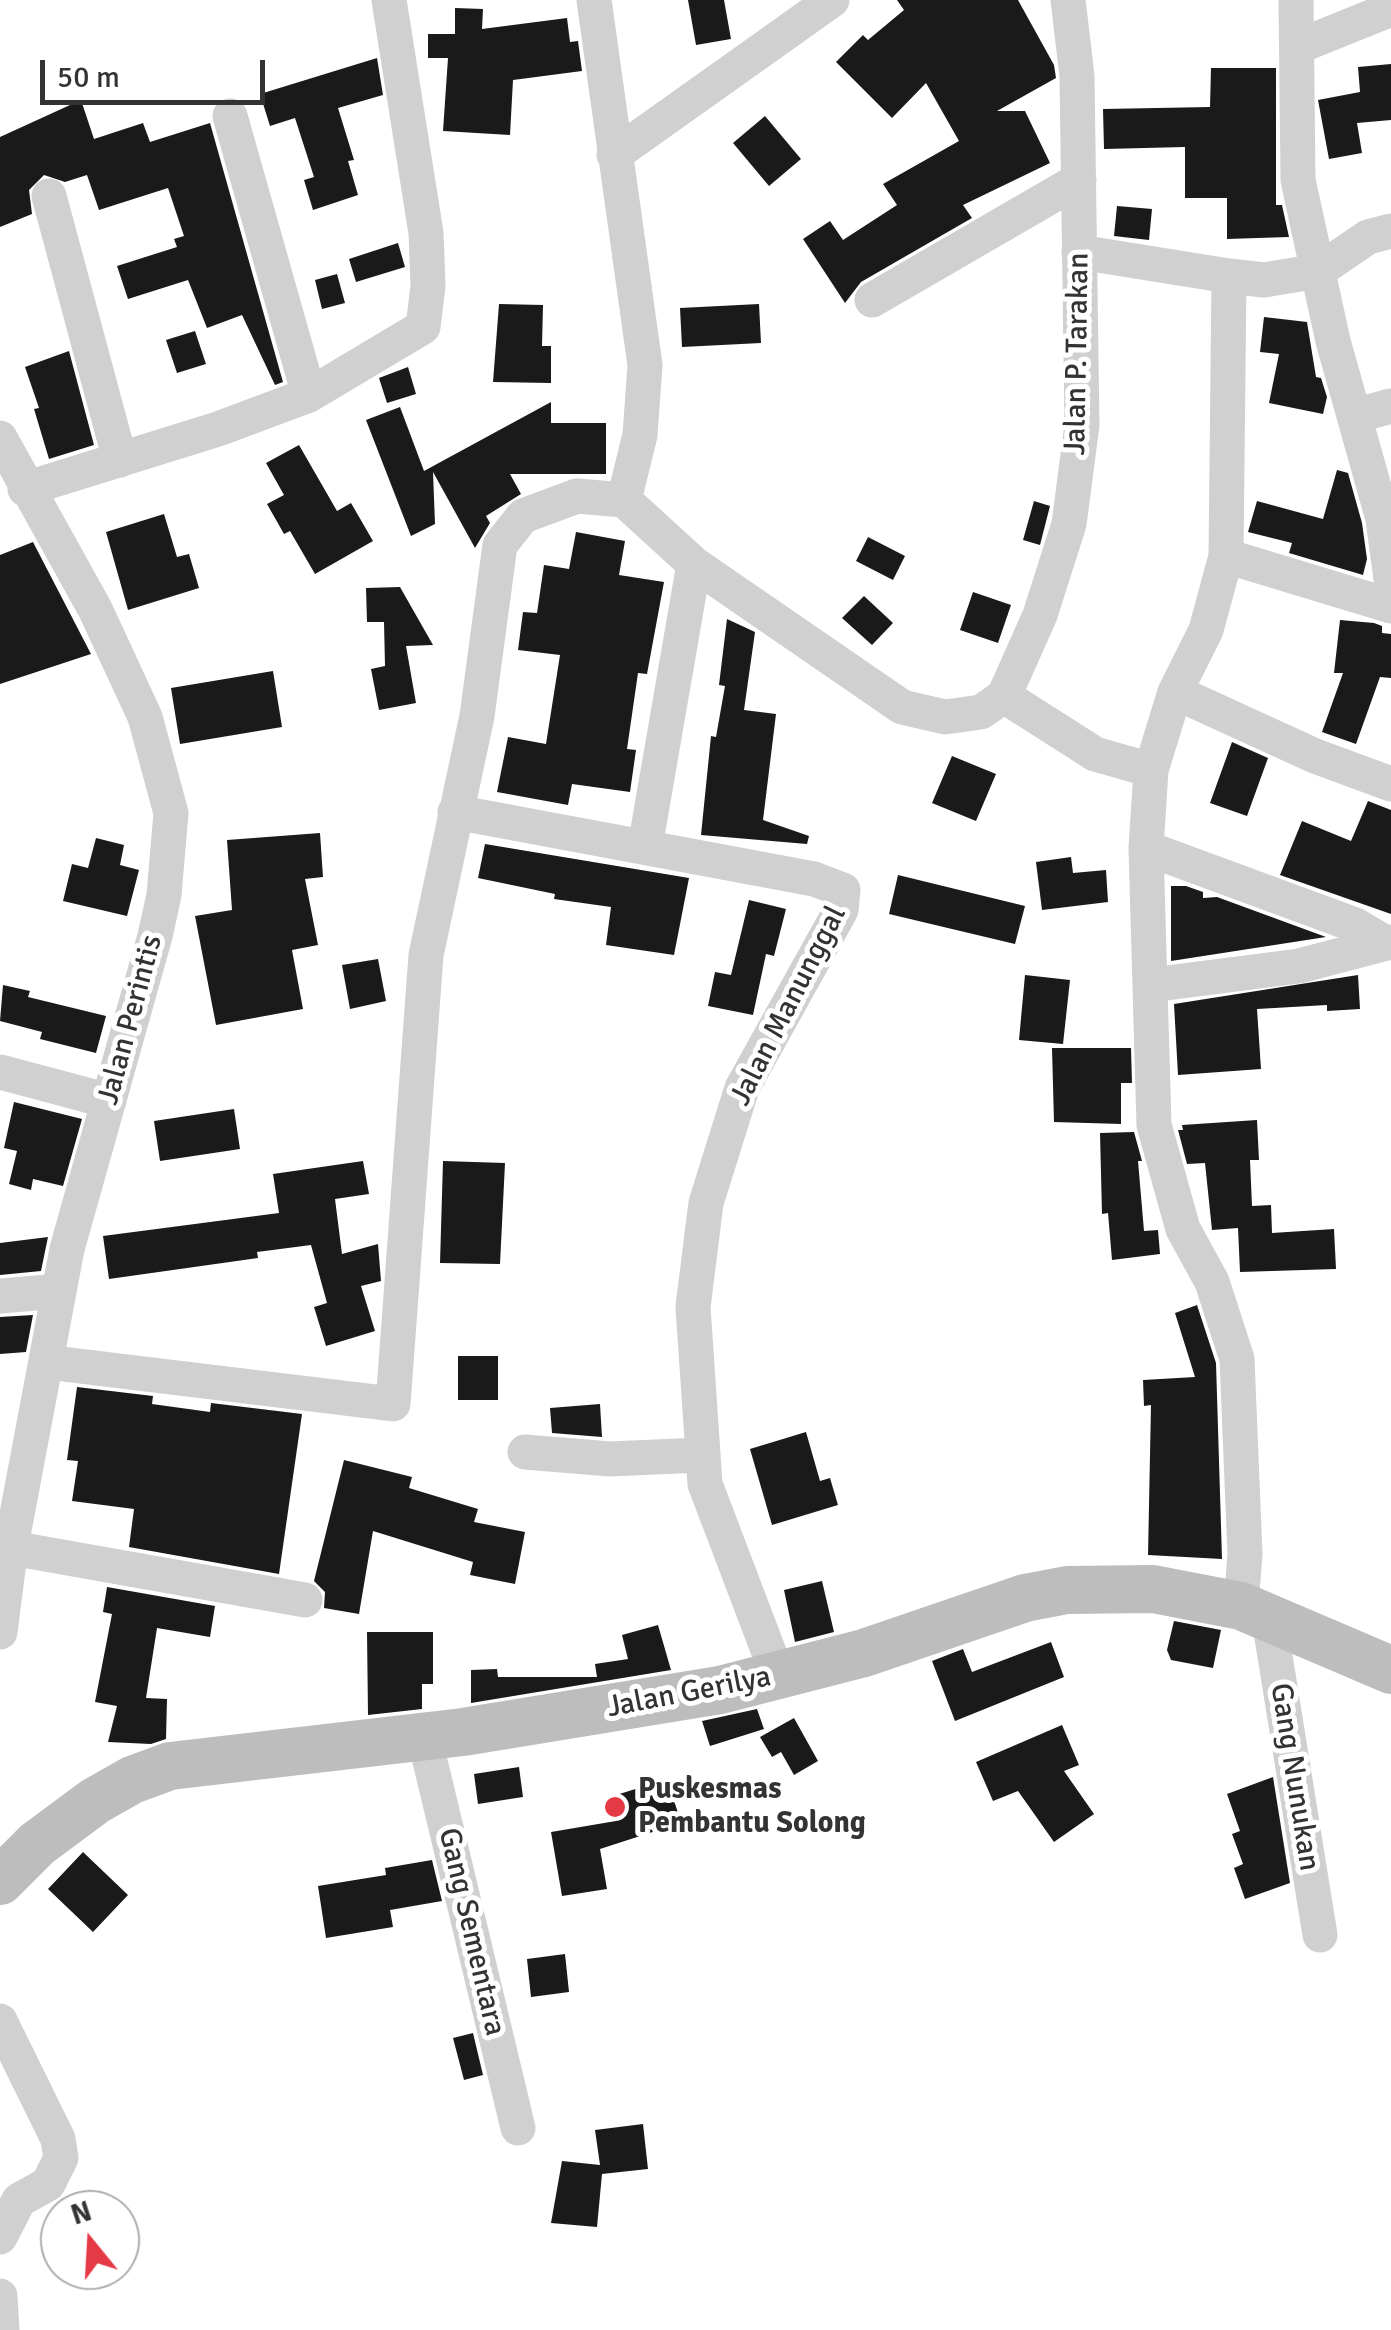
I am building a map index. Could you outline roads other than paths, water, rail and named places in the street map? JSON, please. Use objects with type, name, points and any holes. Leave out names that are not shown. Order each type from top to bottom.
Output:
[{"type":"street","points":[[20,500],[120,460],[309,394],[423,326],[424,215],[390,0]]},
{"type":"street","points":[[594,0],[645,365],[640,435],[624,500]]},
{"type":"street","points":[[614,155],[832,0]]},
{"type":"street","name":"Jalan P. Tarakan","points":[[1004,696],[1040,614],[1068,524],[1082,424],[1077,76],[1068,0]]},
{"type":"street","points":[[1296,0],[1298,180],[1354,416],[1383,489],[1391,579]]},
{"type":"street","points":[[1297,47],[1391,8]]},
{"type":"street","points":[[230,116],[309,394]]},
{"type":"street","points":[[872,300],[1079,180]]},
{"type":"street","points":[[50,196],[120,460]]},
{"type":"street","points":[[1080,252],[1264,280],[1318,271],[1368,237],[1391,232]]},
{"type":"street","name":"Gang Nunukan","points":[[1229,276],[1226,556],[1206,630],[1174,692],[1151,770],[1146,848],[1154,1126],[1183,1229],[1212,1282],[1237,1359],[1245,1554],[1320,1935]]},
{"type":"street","points":[[1354,416],[1391,406]]},
{"type":"street","name":"Jalan Perintis","points":[[0,438],[20,500],[94,609],[145,718],[171,813],[164,895],[58,1292],[6,1546],[0,1632]]},
{"type":"street","points":[[46,1362],[393,1404],[426,955],[477,716],[500,545],[523,516],[556,501],[604,495],[624,500],[694,564],[902,707],[945,718],[980,712],[1004,696],[1095,754],[1151,770]]},
{"type":"street","points":[[1226,556],[1391,606]]},
{"type":"street","points":[[455,812],[645,847],[694,564]]},
{"type":"street","points":[[1174,692],[1314,756],[1391,784]]},
{"type":"street","name":"Jalan Manunggal","points":[[645,847],[840,885],[844,898],[841,910],[742,1088],[706,1202],[692,1307],[705,1484],[778,1676]]},
{"type":"street","points":[[1146,848],[1355,925],[1388,942]]},
{"type":"street","points":[[1151,985],[1299,966],[1388,942]]},
{"type":"street","points":[[0,1072],[109,1100]]},
{"type":"street","points":[[0,1296],[58,1292]]},
{"type":"street","points":[[525,1452],[610,1459],[701,1455]]},
{"type":"street","points":[[6,1546],[305,1600]]},
{"type":"street","name":"Jalan Gerilya","points":[[0,1881],[37,1844],[96,1801],[132,1780],[170,1766],[424,1736],[720,1690],[864,1653],[1026,1598],[1067,1590],[1153,1589],[1255,1613],[1391,1670]]},
{"type":"street","name":"Gang Sementara","points":[[424,1736],[518,2128]]},
{"type":"street","points":[[0,2021],[58,2140],[61,2158],[48,2184],[19,2200],[0,2237]]},
{"type":"street","points":[[0,2296],[2,2330]]},
{"type":"place","name":"Puskesmas Pembantu Solong","points":[[615,1807]]}]
